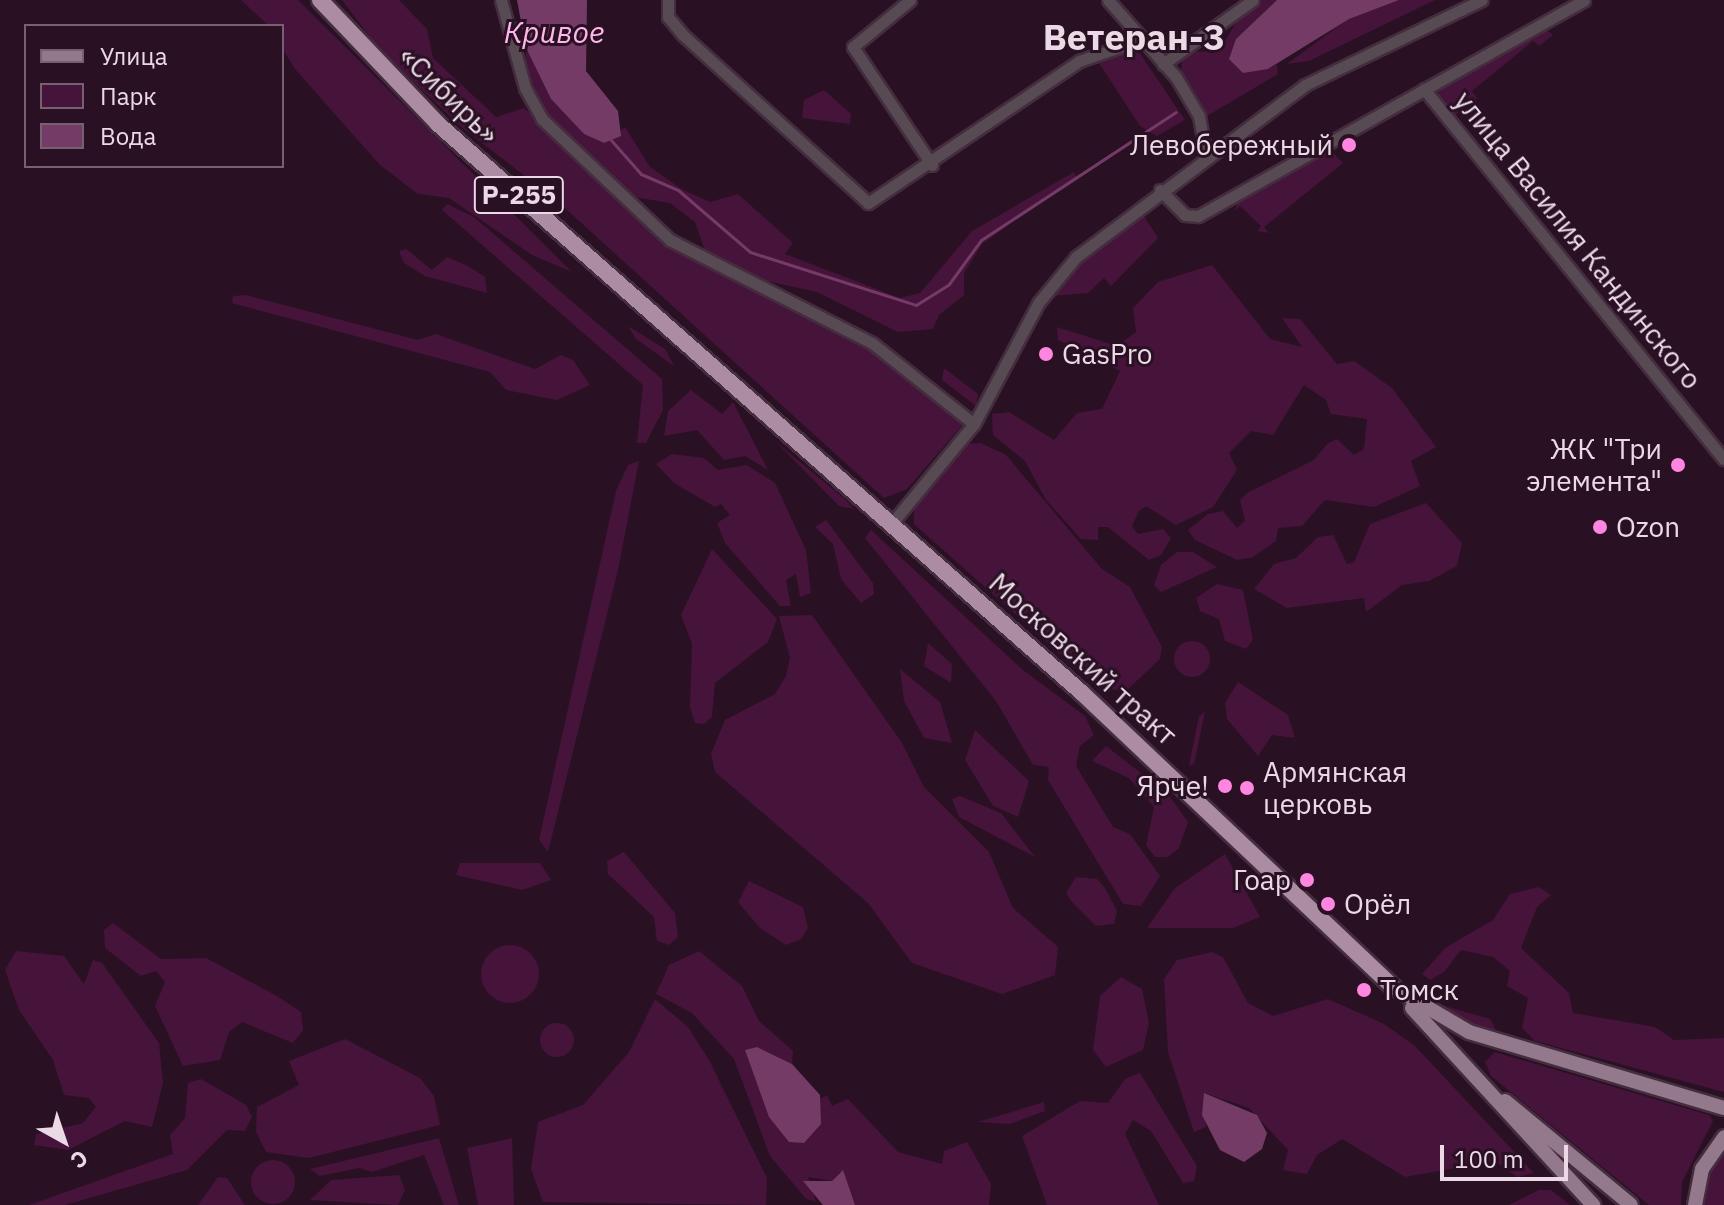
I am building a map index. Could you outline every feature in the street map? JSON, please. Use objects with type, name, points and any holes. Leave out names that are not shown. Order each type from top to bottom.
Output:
[{"type":"highway","name":"«Сибирь»","points":[[320,0],[438,124],[731,378]]},
{"type":"highway","name":"Московский тракт","points":[[731,378],[1233,831],[1393,987]]},
{"type":"main road","points":[[1393,987],[1593,1205]]},
{"type":"main road","points":[[1393,987],[1459,1029],[1724,1108]]},
{"type":"main road","points":[[1477,1078],[1631,1205]]},
{"type":"main road","points":[[1695,1205],[1702,1169],[1724,1137]]},
{"type":"street","points":[[501,0],[525,88],[565,146],[670,240],[872,343],[974,424]]},
{"type":"street","points":[[668,0],[668,17],[683,35],[858,198],[876,203],[1079,61],[1140,40]]},
{"type":"street","points":[[910,0],[853,47],[932,165]]},
{"type":"street","points":[[1108,0],[1163,64],[1199,116],[1206,155]]},
{"type":"street","points":[[1163,64],[1253,0]]},
{"type":"street","points":[[892,523],[974,424],[1058,276],[1206,155],[1333,68],[1482,0]]},
{"type":"street","name":"улица Василия Кандинского","points":[[1160,190],[1185,215],[1202,214],[1584,0]]},
{"type":"street","name":"улица Василия Кандинского","points":[[1424,89],[1724,459]]},
{"type":"green space","points":[[241,0],[298,0],[572,272],[532,255],[449,198],[418,194],[380,165],[295,69],[284,51],[284,24],[267,24]]},
{"type":"green space","points":[[342,0],[399,0],[427,29],[433,58],[496,117],[524,108],[712,270],[906,369],[966,421],[907,489],[884,498],[556,200],[465,130],[382,53]]},
{"type":"green space","points":[[1262,0],[1277,0],[1236,39],[1268,69],[1277,64],[1278,74],[1207,116],[1181,73],[1182,61],[1189,52],[1219,51],[1238,19]]},
{"type":"green space","points":[[1399,0],[1435,0],[1309,61],[1287,64],[1349,18]]},
{"type":"green space","points":[[1544,28],[1553,35],[1539,46],[1533,41],[1472,91],[1477,98],[1454,116],[1439,100],[1439,89]]},
{"type":"green space","points":[[526,48],[551,99],[584,134],[604,143],[625,127],[650,167],[683,190],[710,202],[738,194],[793,243],[785,254],[900,298],[920,293],[972,231],[1074,172],[1076,177],[982,244],[964,273],[964,295],[939,315],[933,329],[898,332],[817,292],[757,279],[707,257],[695,222],[670,203],[634,197],[545,114],[525,66]]},
{"type":"green space","points":[[1137,49],[1185,120],[1157,136],[1140,126],[1097,60]]},
{"type":"green space","points":[[824,90],[851,114],[850,124],[802,118],[804,100]]},
{"type":"green space","points":[[1331,151],[1343,163],[1264,227],[1269,233],[1257,231],[1261,226],[1240,206],[1235,211],[1238,201]]},
{"type":"green space","points":[[447,204],[474,217],[662,379],[663,410],[646,443],[637,443],[643,385],[442,210]]},
{"type":"green space","points":[[1140,210],[1158,238],[1111,286],[1104,278],[1088,293],[1052,296],[1078,262]]},
{"type":"green space","points":[[406,249],[432,270],[447,257],[468,266],[485,277],[487,293],[425,276],[404,263],[399,251]]},
{"type":"green space","points":[[1212,265],[1270,339],[1302,347],[1282,318],[1300,319],[1337,364],[1354,361],[1392,388],[1436,447],[1411,461],[1420,486],[1374,507],[1325,500],[1302,526],[1278,528],[1276,541],[1253,557],[1237,560],[1195,540],[1188,530],[1208,514],[1223,511],[1237,528],[1245,521],[1240,500],[1247,493],[1314,460],[1327,444],[1337,439],[1354,455],[1364,449],[1367,419],[1331,414],[1326,400],[1304,385],[1273,435],[1251,431],[1229,453],[1237,470],[1213,507],[1176,525],[1146,506],[1139,511],[1132,526],[1138,534],[1163,529],[1171,538],[1161,555],[1149,560],[1108,527],[1098,527],[1098,540],[1081,539],[1046,500],[1025,461],[993,435],[992,414],[1009,412],[1054,440],[1077,413],[1102,409],[1120,371],[1058,340],[1057,327],[1117,346],[1136,332],[1133,308],[1158,282]]},
{"type":"green space","points":[[245,295],[418,340],[436,334],[535,369],[561,355],[573,360],[590,385],[557,400],[506,390],[490,372],[232,303],[233,296]]},
{"type":"green space","points":[[628,326],[665,349],[674,366],[636,339]]},
{"type":"green space","points":[[944,368],[978,394],[976,406],[942,380]]},
{"type":"green space","points":[[691,390],[722,414],[733,402],[768,470],[745,456],[724,460],[697,430],[664,436],[668,411]]},
{"type":"green space","points":[[776,442],[846,500],[854,509],[839,506]]},
{"type":"green space","points":[[981,443],[1006,455],[1102,569],[1130,587],[1162,647],[1160,659],[1125,692],[1095,685],[914,524],[914,501],[965,444]]},
{"type":"green space","points":[[672,454],[704,458],[718,470],[747,465],[775,483],[806,550],[811,593],[800,597],[796,574],[786,580],[791,606],[780,606],[725,543],[717,523],[730,515],[721,504],[715,507],[674,483],[656,464]]},
{"type":"green space","points":[[639,461],[618,570],[548,852],[539,840],[616,491],[628,465]]},
{"type":"green space","points":[[1426,503],[1462,543],[1457,566],[1429,581],[1402,585],[1366,612],[1364,598],[1287,608],[1254,589],[1274,564],[1296,558],[1318,537],[1333,535],[1347,564],[1354,562],[1370,524]]},
{"type":"green space","points":[[826,520],[873,583],[874,594],[861,603],[841,579],[833,544],[815,527]]},
{"type":"green space","points":[[871,530],[1023,670],[1085,716],[1094,735],[1080,746],[1076,766],[1113,827],[1130,834],[1160,876],[1141,906],[1123,904],[1048,780],[1049,767],[1033,765],[996,701],[865,538]]},
{"type":"green space","points":[[712,549],[777,619],[768,642],[715,683],[712,717],[704,724],[695,723],[690,707],[692,644],[681,615]]},
{"type":"green space","points":[[1177,552],[1193,552],[1217,567],[1161,592],[1154,585],[1161,565]]},
{"type":"green space","points":[[1217,584],[1243,590],[1253,640],[1246,649],[1225,641],[1219,619],[1200,611],[1196,598]]},
{"type":"green space","points":[[812,615],[902,743],[924,787],[989,852],[1013,908],[1058,947],[1055,975],[1002,994],[912,963],[868,903],[715,772],[711,754],[725,720],[775,694],[786,676],[790,658],[779,616]]},
{"type":"green space","points":[[1192,641],[1205,646],[1210,659],[1205,672],[1192,677],[1179,672],[1174,659],[1179,646]]},
{"type":"green space","points":[[928,643],[952,664],[951,683],[924,666]]},
{"type":"green space","points":[[900,669],[940,702],[952,743],[924,738],[904,701]]},
{"type":"green space","points":[[1238,682],[1288,715],[1295,738],[1272,735],[1258,756],[1227,719],[1225,703]]},
{"type":"green space","points":[[1205,712],[1194,764],[1189,766],[1199,716]]},
{"type":"green space","points":[[975,730],[1029,781],[1018,817],[993,806],[965,760]]},
{"type":"green space","points":[[1106,746],[1168,794],[1188,822],[1179,848],[1168,857],[1155,857],[1146,845],[1154,807],[1129,778],[1092,761]]},
{"type":"green space","points":[[960,796],[1001,813],[1035,857],[959,817],[952,799]]},
{"type":"green space","points":[[624,852],[675,913],[678,937],[669,945],[657,941],[654,917],[608,874],[607,861]]},
{"type":"green space","points":[[1225,854],[1260,917],[1233,928],[1147,928],[1175,888]]},
{"type":"green space","points":[[460,863],[540,863],[551,880],[522,890],[456,875]]},
{"type":"green space","points":[[1076,877],[1097,879],[1105,888],[1117,911],[1114,924],[1096,926],[1072,902],[1066,893]]},
{"type":"green space","points":[[749,881],[803,907],[808,928],[801,939],[786,945],[760,928],[738,902]]},
{"type":"green space","points":[[1539,887],[1551,895],[1537,907],[1521,948],[1569,993],[1573,1013],[1655,1027],[1674,1040],[1724,1038],[1724,1092],[1535,1041],[1522,1028],[1528,998],[1507,986],[1510,971],[1493,957],[1461,950],[1444,972],[1430,980],[1422,974],[1445,948],[1493,920],[1510,894]]},
{"type":"green space","points":[[113,923],[161,959],[206,958],[277,996],[301,1012],[303,1030],[293,1043],[242,1022],[229,1032],[220,1060],[183,1066],[155,1006],[165,982],[156,971],[141,976],[105,948],[104,930]]},
{"type":"green space","points":[[510,945],[531,953],[539,974],[531,995],[510,1003],[489,995],[481,974],[489,953]]},
{"type":"green space","points":[[16,951],[64,956],[84,984],[93,960],[102,963],[159,1043],[163,1083],[152,1127],[125,1121],[68,1150],[34,1145],[36,1134],[83,1123],[96,1107],[89,1098],[64,1095],[53,1060],[19,1010],[5,970]]},
{"type":"green space","points":[[699,951],[742,986],[759,1021],[793,1051],[792,1064],[757,1047],[745,1050],[776,1126],[827,1095],[832,1106],[848,1099],[898,1152],[942,1164],[944,1151],[967,1142],[991,1184],[989,1205],[854,1205],[840,1172],[832,1181],[808,1177],[816,1201],[806,1199],[770,1156],[734,1059],[692,1013],[656,994],[669,965]]},
{"type":"green space","points":[[1212,952],[1223,957],[1248,1003],[1273,1016],[1328,999],[1384,1024],[1415,1046],[1534,1173],[1517,1177],[1495,1161],[1405,1177],[1342,1139],[1317,1155],[1307,1174],[1283,1170],[1288,1150],[1249,1108],[1204,1093],[1206,1127],[1194,1132],[1168,1052],[1164,979],[1177,960]]},
{"type":"green space","points":[[1121,977],[1142,989],[1149,1023],[1143,1050],[1106,1067],[1093,1050],[1100,996]]},
{"type":"green space","points":[[655,999],[688,1027],[709,1060],[767,1178],[766,1205],[543,1202],[531,1169],[538,1122],[583,1105],[629,1052]]},
{"type":"green space","points":[[1431,1002],[1490,1019],[1497,1032],[1482,1032]]},
{"type":"green space","points":[[557,1023],[569,1028],[574,1040],[569,1052],[557,1057],[545,1052],[540,1040],[545,1028]]},
{"type":"green space","points":[[345,1039],[420,1078],[434,1096],[440,1125],[309,1158],[266,1152],[256,1132],[257,1107],[299,1085],[289,1061]]},
{"type":"green space","points":[[1495,1052],[1709,1115],[1713,1121],[1682,1182],[1681,1205],[1649,1205],[1491,1076],[1485,1062]]},
{"type":"green space","points":[[1140,1073],[1197,1166],[1194,1181],[1183,1183],[1151,1131],[1133,1120],[1125,1134],[1159,1205],[1047,1205],[1022,1136],[1080,1101],[1108,1103],[1125,1079]]},
{"type":"green space","points":[[201,1079],[246,1105],[252,1117],[245,1131],[227,1130],[187,1170],[65,1205],[29,1205],[173,1154],[170,1135],[185,1118],[188,1083]]},
{"type":"green space","points":[[1044,1102],[1045,1111],[1010,1124],[978,1122]]},
{"type":"green space","points":[[439,1138],[459,1205],[444,1205],[424,1155],[372,1172],[359,1168],[320,1176],[310,1169]]},
{"type":"green space","points":[[512,1138],[514,1205],[478,1205],[467,1148]]},
{"type":"green space","points":[[1724,1149],[1724,1205],[1705,1205],[1707,1178]]},
{"type":"green space","points":[[273,1160],[288,1167],[295,1182],[288,1197],[273,1204],[258,1197],[251,1182],[258,1167]]},
{"type":"green space","points":[[399,1175],[405,1190],[398,1205],[310,1200],[331,1180]]},
{"type":"green space","points":[[218,1177],[227,1178],[245,1205],[198,1205]]},
{"type":"green space","points":[[1539,1190],[1551,1190],[1570,1205],[1509,1205]]},
{"type":"water","name":"Кривое","points":[[517,0],[587,0],[586,71],[618,111],[621,136],[604,143],[584,134],[551,99],[526,48]]},
{"type":"water","points":[[1277,0],[1399,0],[1349,19],[1268,69],[1243,73],[1229,59],[1236,39]]},
{"type":"water","points":[[757,1047],[792,1064],[820,1095],[821,1124],[804,1143],[789,1142],[769,1117],[745,1050]]},
{"type":"water","points":[[1204,1093],[1257,1115],[1267,1133],[1262,1149],[1244,1162],[1220,1150],[1202,1115]]},
{"type":"water","points":[[843,1170],[855,1205],[823,1205],[803,1181],[832,1181]]},
{"type":"waterway","points":[[611,140],[641,174],[678,190],[750,252],[916,305],[949,284],[981,240],[1176,112]]},
{"type":"place","name":"Левобережный","points":[[1349,145]]},
{"type":"place","name":"GasPro","points":[[1046,354]]},
{"type":"place","name":"ЖК \"Три элемента\"","points":[[1678,465]]},
{"type":"place","name":"Ozon","points":[[1600,527]]},
{"type":"place","name":"Ярче!","points":[[1225,786]]},
{"type":"place","name":"Армянская церковь","points":[[1247,788]]},
{"type":"place","name":"Гоар","points":[[1307,880]]},
{"type":"place","name":"Орёл","points":[[1328,904]]},
{"type":"place","name":"Томск","points":[[1364,990]]},
{"type":"district","name":"Ветеран-3","points":[[1134,37]]}]
